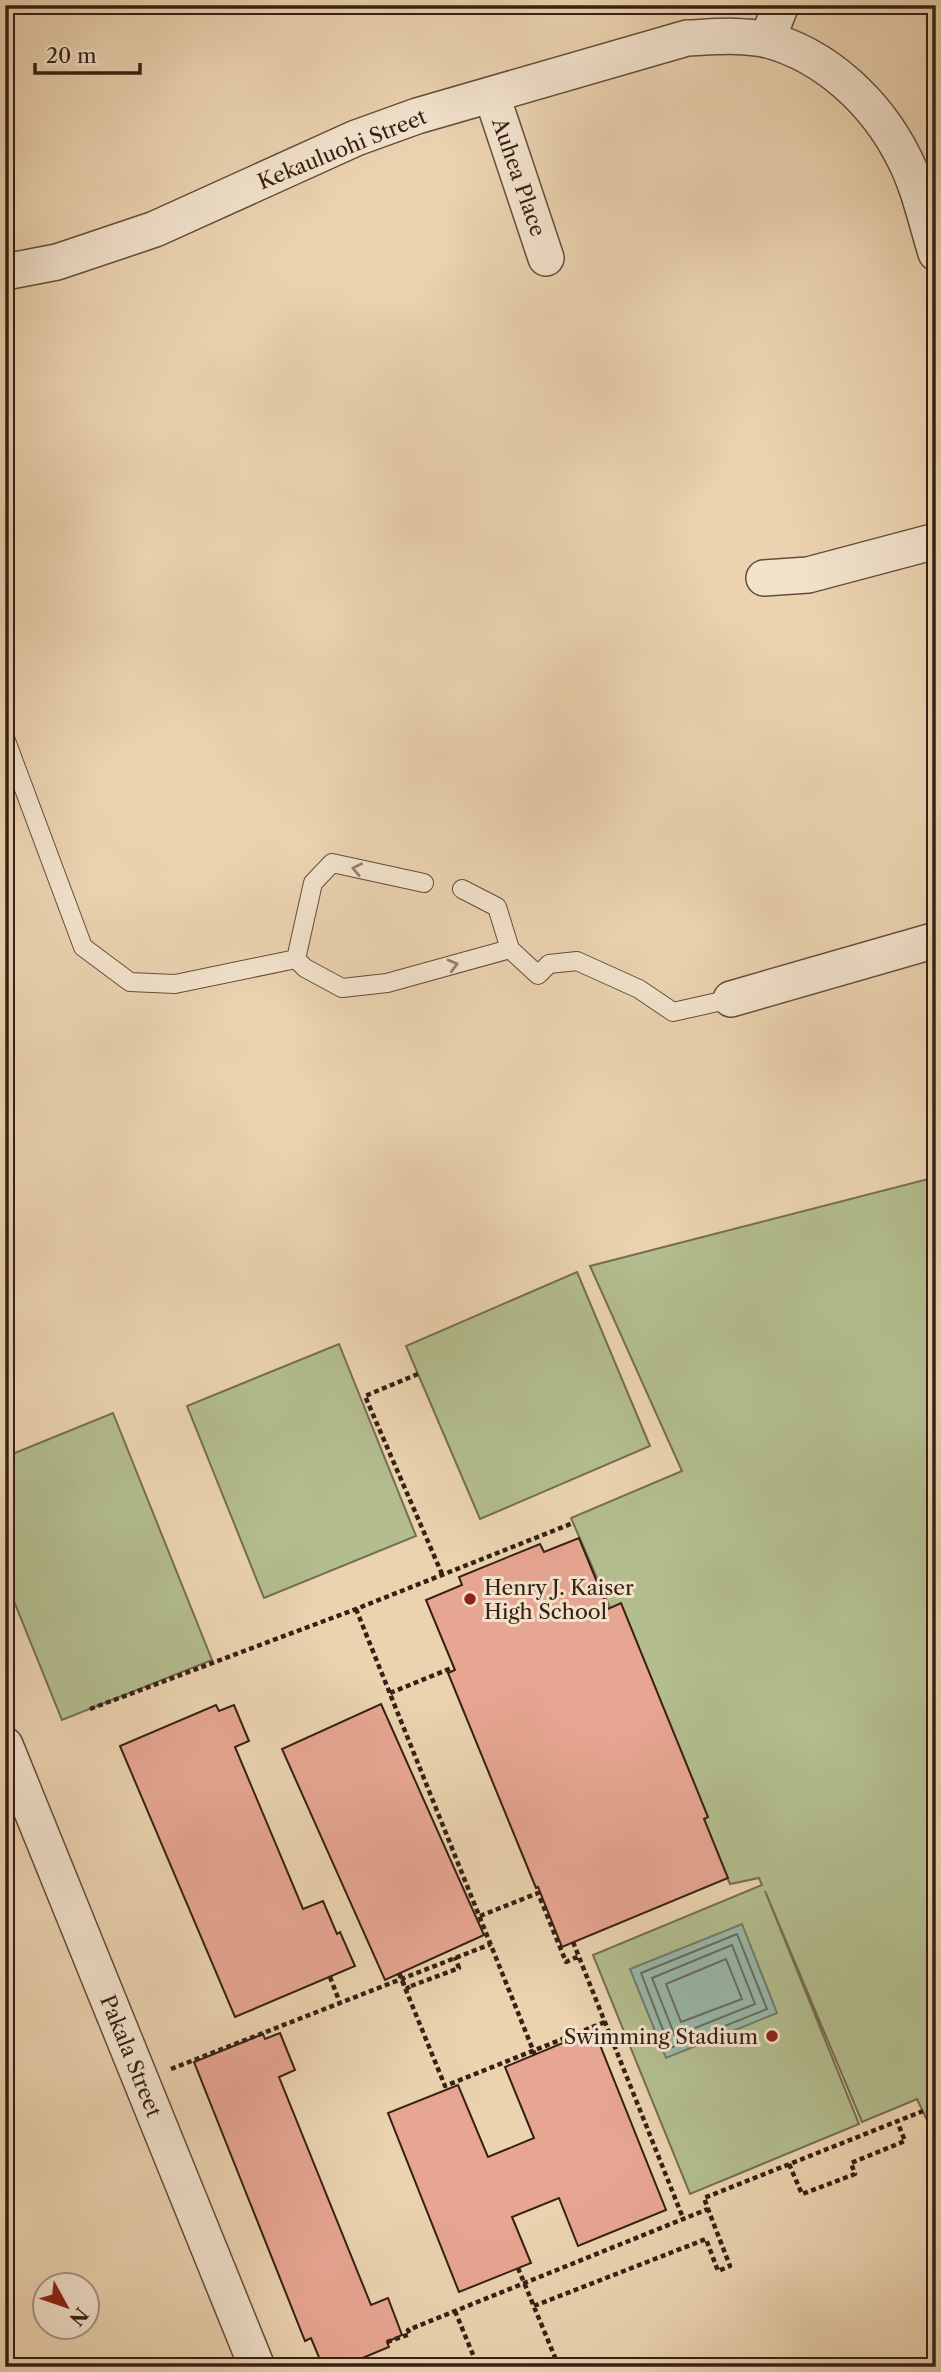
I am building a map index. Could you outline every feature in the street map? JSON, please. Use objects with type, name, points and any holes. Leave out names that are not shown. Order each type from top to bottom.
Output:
[{"type":"street","points":[[767,40],[781,5]]},
{"type":"street","name":"Kekauluohi Street","points":[[5,272],[57,262],[155,229],[356,138],[417,116],[687,38],[724,36],[767,40],[802,54],[848,84],[874,111],[904,157],[918,192],[936,253]]},
{"type":"street","name":"Auhea Place","points":[[492,96],[546,258]]},
{"type":"street","points":[[764,578],[808,575],[936,541]]},
{"type":"street","points":[[731,999],[936,940]]},
{"type":"street","name":"Pakala Street","points":[[5,1745],[257,2367]]},
{"type":"lane","points":[[5,738],[83,947],[130,982],[175,984],[296,959]]},
{"type":"lane","points":[[296,959],[313,883],[332,863],[424,883]]},
{"type":"lane","points":[[462,889],[497,907],[510,949],[538,975],[549,964],[577,961],[639,989],[673,1012],[731,999]]},
{"type":"lane","points":[[296,959],[305,968],[342,988],[387,983],[510,949]]},
{"type":"path","points":[[418,1374],[365,1396],[442,1574]]},
{"type":"path","points":[[90,1709],[356,1609],[573,1522]]},
{"type":"path","points":[[356,1609],[535,2053]]},
{"type":"path","points":[[390,1693],[454,1667]]},
{"type":"path","points":[[480,1916],[538,1893],[566,1962],[579,1956]]},
{"type":"path","points":[[573,1942],[683,2218]]},
{"type":"path","points":[[184,2064],[340,2003],[400,1976],[491,1944]]},
{"type":"path","points":[[408,1988],[459,1968],[455,1957]]},
{"type":"path","points":[[400,1976],[408,1988],[446,2086],[535,2053],[605,2022]]},
{"type":"path","points":[[330,1977],[340,2003]]},
{"type":"path","points":[[534,2306],[706,2239],[718,2271],[730,2266],[704,2198],[923,2111]]},
{"type":"path","points":[[789,2164],[802,2194],[856,2174],[851,2163],[905,2141],[897,2121]]},
{"type":"path","points":[[387,2342],[410,2334],[408,2330],[708,2209]]},
{"type":"path","points":[[519,2268],[559,2367]]},
{"type":"path","points":[[455,2311],[478,2367]]},
{"type":"path","points":[[314,2367],[321,2363]]},
{"type":"green space","points":[[936,1177],[936,2139],[917,2099],[862,2122],[765,1891],[859,2124],[690,2194],[593,1955],[762,1885],[759,1878],[730,1884],[571,1518],[682,1471],[590,1266]]},
{"type":"green space","points":[[577,1272],[650,1446],[480,1519],[406,1346]]},
{"type":"green space","points":[[339,1344],[416,1536],[264,1598],[187,1406]]},
{"type":"green space","points":[[113,1413],[212,1660],[62,1720],[5,1579],[5,1457]]},
{"type":"water","points":[[742,1924],[777,2013],[666,2058],[630,1969]]},
{"type":"building","points":[[579,1538],[608,1609],[621,1603],[708,1817],[704,1819],[728,1878],[562,1947],[448,1673],[455,1670],[426,1600],[462,1585],[459,1577],[540,1544],[544,1552]]},
{"type":"building","points":[[381,1704],[484,1935],[385,1980],[282,1749]]},
{"type":"building","points":[[216,1705],[219,1711],[234,1705],[249,1741],[235,1747],[303,1909],[323,1901],[355,1966],[235,2017],[120,1746]]},
{"type":"building","points":[[594,2030],[666,2210],[578,2246],[559,2198],[512,2217],[531,2263],[459,2292],[388,2113],[458,2085],[488,2157],[534,2138],[505,2067]]},
{"type":"building","points":[[280,2033],[295,2070],[279,2077],[371,2305],[388,2298],[402,2335],[387,2342],[389,2347],[341,2367],[323,2367],[311,2338],[305,2341],[194,2062],[263,2034],[265,2039]]},
{"type":"place","name":"Henry J. Kaiser High School","points":[[470,1599]]},
{"type":"place","name":"Swimming Stadium","points":[[772,2036]]}]
